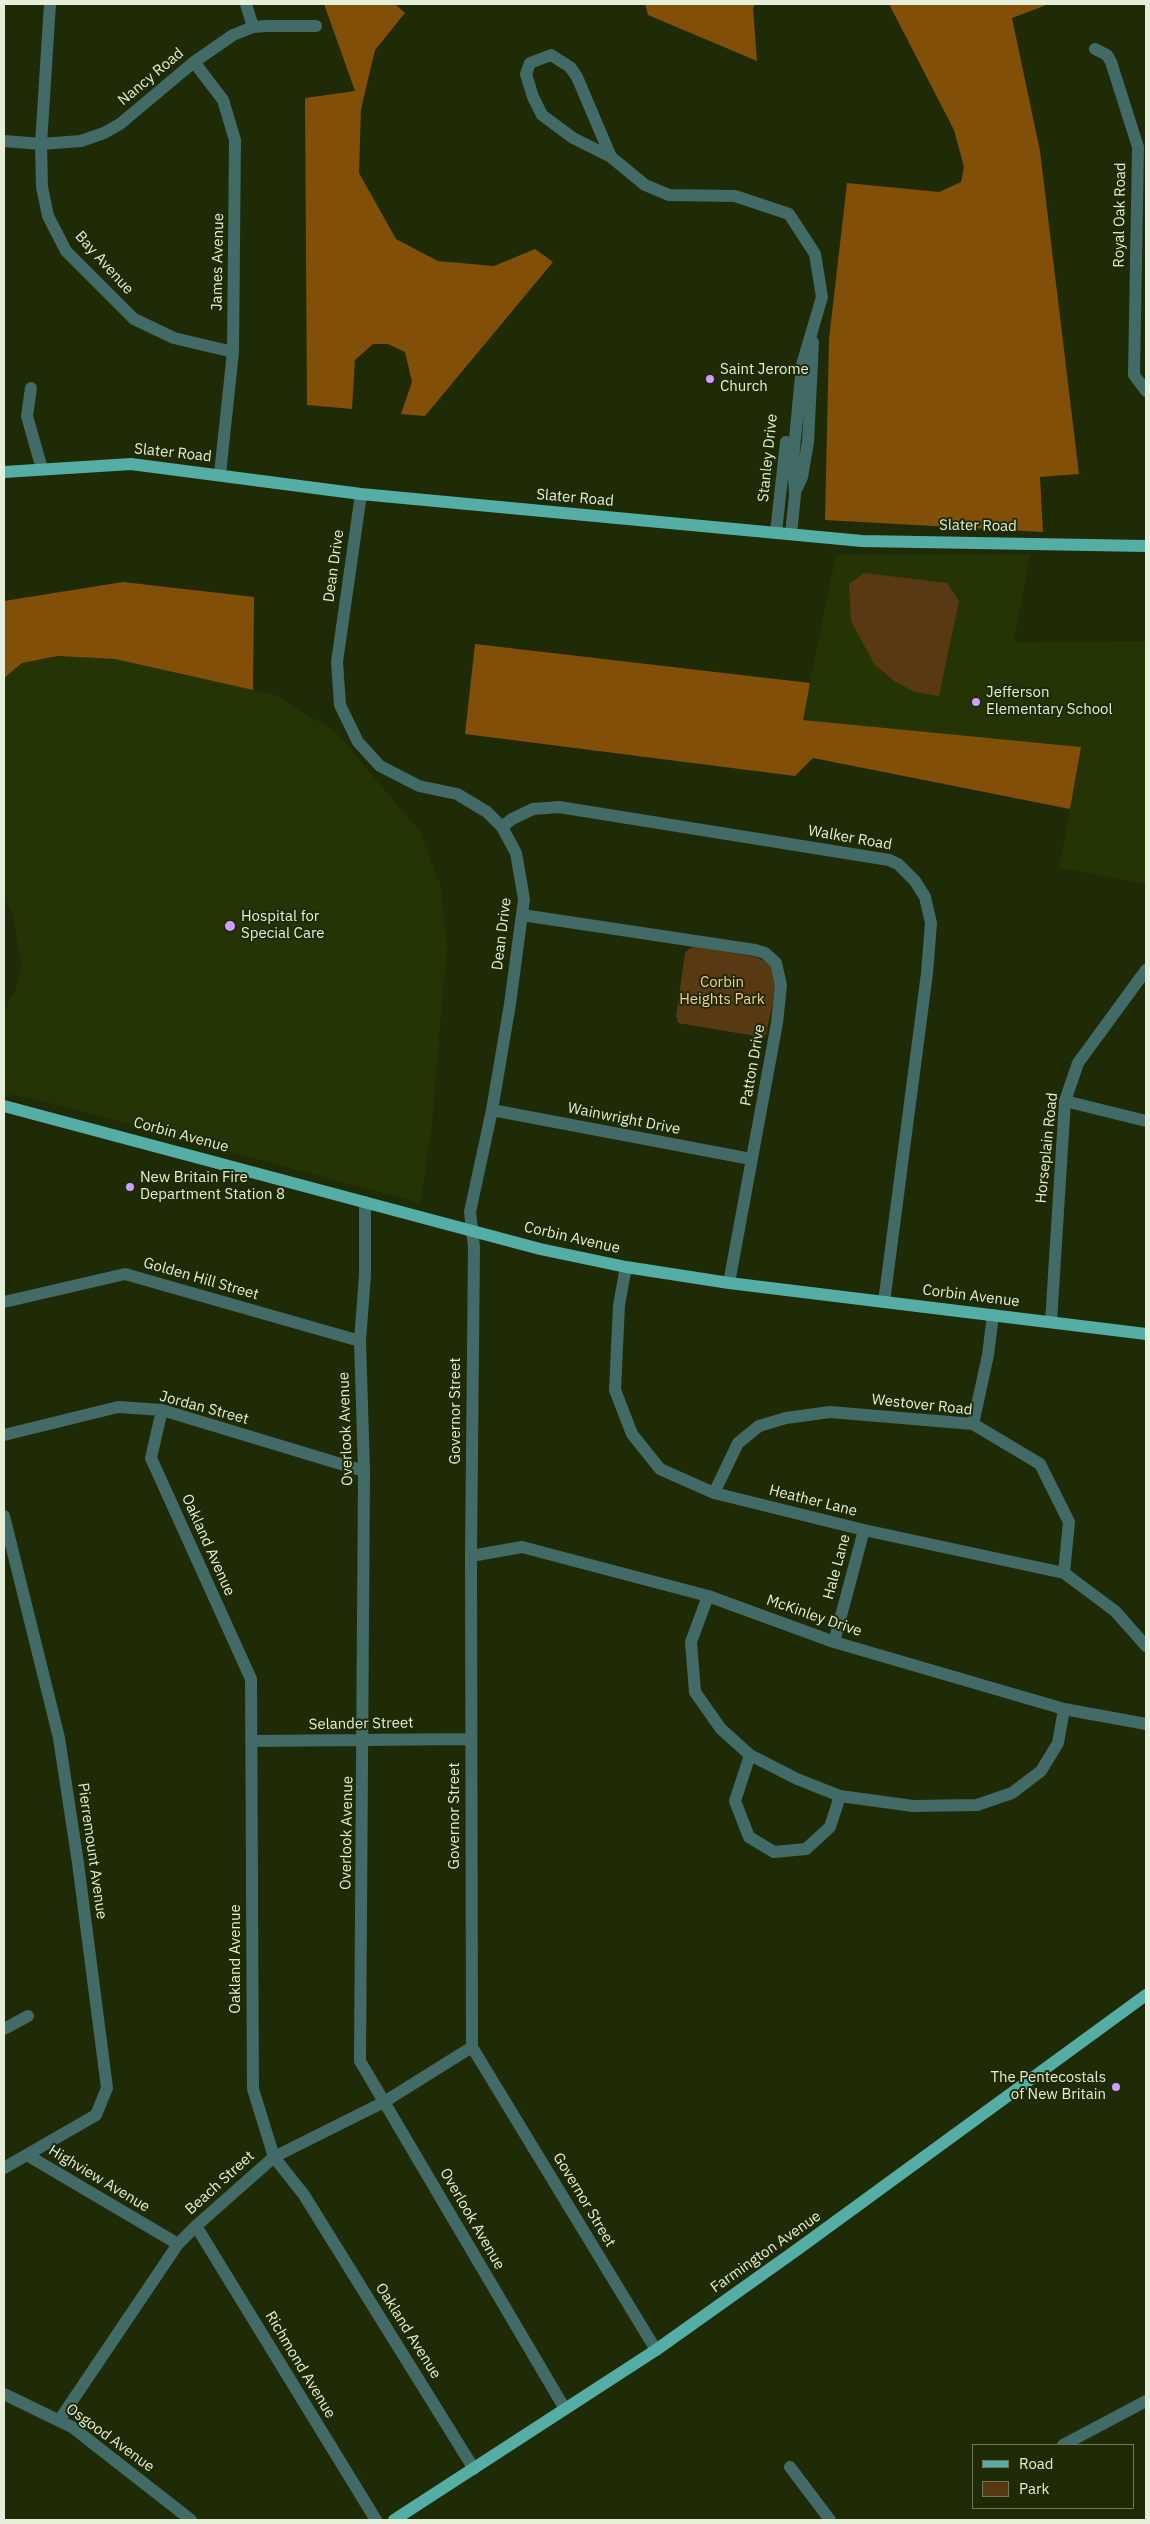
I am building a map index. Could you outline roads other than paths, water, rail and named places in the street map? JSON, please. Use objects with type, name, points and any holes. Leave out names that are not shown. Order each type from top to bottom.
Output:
[{"type":"main road","name":"Slater Road","points":[[4,472],[131,464],[220,474],[361,494],[862,541],[1146,546]]},
{"type":"main road","name":"Corbin Avenue","points":[[4,1106],[540,1249],[626,1267],[729,1283],[1146,1334]]},
{"type":"main road","name":"Farmington Avenue","points":[[394,2520],[656,2350],[1146,1996]]},
{"type":"street","name":"Bay Avenue","points":[[50,4],[41,144],[42,187],[48,216],[66,251],[134,319],[174,338],[233,352]]},
{"type":"street","points":[[246,4],[253,28]]},
{"type":"street","name":"Nancy Road","points":[[4,141],[41,144],[81,141],[104,133],[120,124],[221,42],[253,28],[316,26]]},
{"type":"street","name":"Royal Oak Road","points":[[1095,49],[1107,55],[1111,62],[1138,147],[1141,277],[1134,375],[1146,391]]},
{"type":"street","name":"Stanley Drive","points":[[611,157],[577,77],[570,67],[551,56],[530,63],[526,74],[533,97],[542,115],[573,138],[611,157],[645,185],[669,195],[735,196],[789,214],[815,254],[822,297],[802,365],[793,460],[795,494],[792,534]]},
{"type":"street","name":"James Avenue","points":[[194,62],[222,100],[235,140],[233,352],[220,474]]},
{"type":"street","name":"Stanley Drive","points":[[776,532],[793,373],[802,351],[813,332]]},
{"type":"street","points":[[31,388],[27,416],[42,469]]},
{"type":"street","name":"Dean Drive","points":[[361,494],[337,662],[340,705],[358,742],[380,766],[419,786],[457,794],[487,812],[502,827],[513,844],[521,869],[524,899],[510,1004],[492,1110],[470,1212],[472,1231]]},
{"type":"street","name":"Walker Road","points":[[502,827],[512,819],[533,809],[559,807],[889,860],[903,868],[915,881],[924,897],[930,923],[927,973],[884,1302]]},
{"type":"street","name":"Patton Drive","points":[[522,915],[755,950],[771,957],[779,973],[780,1000],[729,1283]]},
{"type":"street","name":"Horseplain Road","points":[[1051,1322],[1065,1100],[1078,1063],[1146,970]]},
{"type":"street","points":[[1065,1100],[1146,1121]]},
{"type":"street","name":"Wainwright Drive","points":[[492,1110],[751,1160]]},
{"type":"street","name":"Overlook Avenue","points":[[365,1202],[365,1275],[360,1341],[364,1472],[364,1740],[360,2060],[565,2409]]},
{"type":"street","name":"Governor Street","points":[[472,1231],[474,1247],[471,1556],[472,2046],[656,2350]]},
{"type":"street","name":"Heather Lane","points":[[626,1267],[619,1306],[615,1390],[632,1434],[660,1469],[714,1493],[864,1530],[1064,1573],[1115,1611],[1146,1646]]},
{"type":"street","name":"Golden Hill Street","points":[[4,1302],[125,1274],[360,1341]]},
{"type":"street","points":[[973,1424],[988,1355],[993,1315]]},
{"type":"street","name":"Jordan Street","points":[[4,1435],[118,1407],[162,1410],[364,1472]]},
{"type":"street","name":"Oakland Avenue","points":[[162,1410],[151,1458],[251,1679],[253,2089],[274,2157],[304,2195],[474,2469]]},
{"type":"street","name":"Westover Road","points":[[714,1493],[738,1443],[759,1426],[786,1418],[830,1412],[973,1424],[1040,1464],[1069,1522],[1064,1573]]},
{"type":"street","name":"Pierremount Avenue","points":[[4,1516],[59,1738],[78,1863],[107,2088],[96,2115],[27,2155]]},
{"type":"street","name":"Hale Lane","points":[[834,1642],[864,1530]]},
{"type":"street","name":"McKinley Drive","points":[[471,1556],[522,1547],[708,1596],[834,1642],[1064,1709],[1146,1724]]},
{"type":"street","points":[[708,1596],[691,1642],[695,1692],[721,1729],[750,1755],[797,1779],[840,1796],[913,1806],[977,1804],[1012,1793],[1041,1771],[1058,1743],[1064,1709]]},
{"type":"street","name":"Selander Street","points":[[251,1741],[471,1739]]},
{"type":"street","points":[[750,1755],[735,1802],[749,1837],[774,1852],[806,1849],[830,1827],[840,1796]]},
{"type":"street","points":[[4,2029],[28,2016]]},
{"type":"street","name":"Beach Street","points":[[60,2420],[178,2244],[196,2226],[274,2157],[384,2102],[472,2046]]},
{"type":"street","name":"Highview Avenue","points":[[4,2168],[27,2155],[178,2244]]},
{"type":"street","name":"Richmond Avenue","points":[[196,2226],[376,2520]]},
{"type":"street","name":"Osgood Avenue","points":[[4,2394],[60,2420],[93,2442],[191,2520]]},
{"type":"street","points":[[1065,2444],[1146,2401]]},
{"type":"street","points":[[790,2467],[830,2520]]},
{"type":"place","name":"Saint Jerome Church","points":[[710,379]]},
{"type":"place","name":"Jefferson Elementary School","points":[[976,702]]},
{"type":"place","name":"Hospital for Special Care","points":[[230,926]]},
{"type":"place","name":"New Britain Fire Department Station 8","points":[[130,1187]]},
{"type":"place","name":"The Pentecostals of New Britain","points":[[1116,2087]]},
{"type":"park label","name":"Corbin Heights Park","points":[[722,992]]}]
